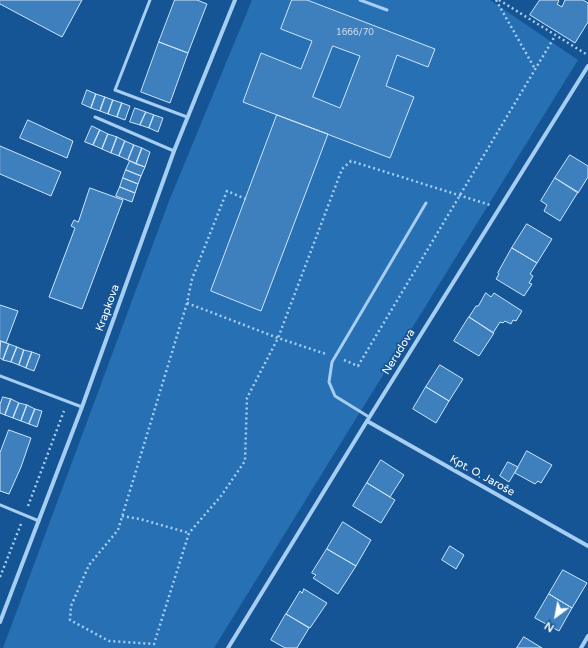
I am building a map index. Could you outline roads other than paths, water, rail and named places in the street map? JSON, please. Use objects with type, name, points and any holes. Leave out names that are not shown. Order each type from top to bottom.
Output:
[{"type":"street","name":"Krapkova","points":[[0,622],[82,407],[174,150],[235,0]]},
{"type":"street","name":"Nerudova","points":[[228,648],[368,419],[588,66]]},
{"type":"street","name":"Kpt. O. Jaroše","points":[[368,419],[588,546]]},
{"type":"street","points":[[581,648],[588,636]]},
{"type":"lane","points":[[150,0],[115,90],[187,117]]},
{"type":"lane","points":[[360,0],[387,10]]},
{"type":"lane","points":[[95,117],[174,150]]},
{"type":"lane","points":[[368,419],[335,396],[329,382],[332,362],[426,203]]},
{"type":"lane","points":[[0,376],[82,407]]},
{"type":"lane","points":[[0,505],[39,520]]}]
